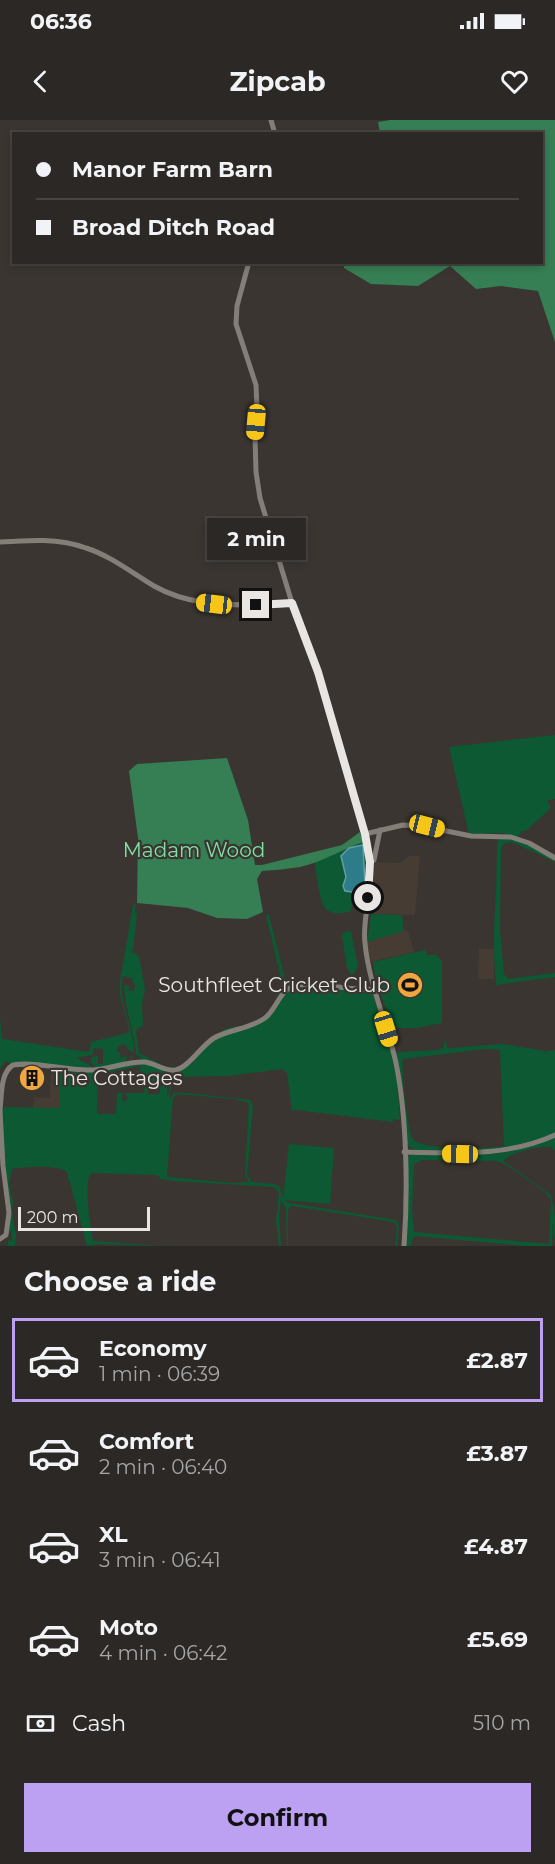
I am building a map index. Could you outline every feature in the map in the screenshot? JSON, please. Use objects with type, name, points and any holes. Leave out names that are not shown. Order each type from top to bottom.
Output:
[{"type":"street","points":[[248,264],[237,306],[236,324],[256,385],[256,472],[260,498],[292,603],[318,672],[365,834],[370,862],[364,940],[374,989],[396,1065],[404,1152],[404,1246]]},
{"type":"street","points":[[0,542],[40,540],[64,542],[87,548],[155,586],[180,598],[200,603],[233,605],[292,603]]},
{"type":"street","points":[[365,834],[412,825],[471,836],[511,837],[529,843],[555,858]]},
{"type":"street","points":[[370,862],[374,860],[380,830]]},
{"type":"street","points":[[0,1239],[6,1235],[9,1220],[0,1110],[5,1074],[9,1067],[14,1064],[89,1070],[142,1062],[175,1070],[186,1064],[216,1037],[263,1019],[272,1011],[285,991],[290,988],[307,985],[360,990],[374,989]]},
{"type":"street","points":[[404,1152],[460,1154],[501,1151],[555,1135]]},
{"type":"shaded area","points":[[409,856],[420,856],[415,915],[371,914],[375,862],[399,863]]},
{"type":"shaded area","points":[[408,931],[414,952],[371,962],[367,942]]},
{"type":"shaded area","points":[[479,949],[494,949],[494,979],[478,979]]},
{"type":"shaded area","points":[[51,1069],[59,1073],[59,1108],[33,1108],[34,1097],[50,1098]]},
{"type":"green space","points":[[390,120],[555,120],[555,342],[538,291],[501,286],[476,289],[450,266],[418,286],[371,284],[344,268],[344,264],[543,264],[543,132],[380,132],[378,122]]},
{"type":"green space","points":[[555,735],[555,799],[547,800],[551,808],[526,831],[521,831],[519,837],[502,833],[469,834],[449,747]]},
{"type":"green space","name":"Madam Wood","points":[[227,758],[248,820],[255,865],[342,845],[360,832],[363,842],[308,865],[262,871],[257,879],[263,912],[247,919],[217,918],[188,908],[137,903],[138,838],[129,771],[137,764]]},
{"type":"green space","points":[[498,838],[515,838],[555,859],[555,862],[512,842],[505,843],[501,847],[500,929],[504,974],[509,979],[555,973],[555,977],[496,985],[494,938]]},
{"type":"green space","points":[[363,842],[366,861],[366,895],[353,901],[351,911],[330,912],[324,907],[322,901],[314,858]]},
{"type":"green space","points":[[136,903],[135,912],[137,914],[131,952],[139,956],[145,990],[142,1004],[143,1025],[136,1030],[139,1053],[166,1067],[178,1067],[186,1062],[183,1065],[177,1068],[167,1069],[143,1060],[136,1054],[124,986],[131,988],[128,988],[129,991],[134,991],[135,986],[131,978],[123,976],[122,995],[134,1052],[131,1052],[124,1044],[119,1046],[117,1052],[120,1052],[121,1058],[127,1056],[126,1061],[131,1060],[133,1056],[131,1062],[96,1069],[91,1062],[91,1057],[98,1056],[98,1064],[103,1064],[103,1049],[94,1048],[92,1055],[76,1058],[89,1064],[93,1069],[5,1061],[0,1069],[0,1019],[2,1039],[89,1052],[91,1042],[128,1033],[129,1029],[120,995],[120,981],[133,905]]},
{"type":"green space","points":[[371,914],[402,915],[404,931],[367,942]]},
{"type":"green space","points":[[266,915],[269,915],[286,983],[307,983],[286,988],[267,1015],[247,1026],[221,1033],[202,1046],[186,1062],[203,1044],[225,1029],[249,1024],[266,1015],[275,1003],[282,983]]},
{"type":"green space","points":[[351,931],[358,966],[351,975],[347,968],[342,936],[344,932]]},
{"type":"green space","name":"Southfleet Cricket Club","points":[[425,950],[427,955],[436,955],[442,961],[442,1023],[416,1028],[392,1028],[376,979],[373,962]]},
{"type":"green space","points":[[304,986],[373,994],[397,1078],[400,1120],[393,1119],[393,1122],[292,1111],[287,1073],[282,1069],[228,1076],[172,1077],[170,1099],[178,1092],[250,1100],[253,1106],[247,1175],[252,1182],[279,1186],[283,1198],[289,1144],[334,1148],[330,1204],[284,1200],[290,1203],[396,1220],[399,1227],[397,1246],[395,1246],[397,1228],[394,1222],[292,1206],[288,1210],[287,1246],[286,1208],[281,1200],[279,1218],[281,1246],[279,1246],[276,1222],[279,1193],[274,1187],[174,1181],[160,1179],[155,1175],[93,1173],[89,1176],[88,1209],[93,1241],[165,1246],[99,1244],[87,1246],[67,1172],[62,1169],[41,1167],[12,1169],[9,1183],[16,1236],[15,1246],[8,1246],[8,1239],[12,1241],[12,1230],[8,1233],[1,1110],[4,1107],[59,1108],[59,1069],[78,1071],[148,1064],[166,1072],[167,1080],[164,1082],[148,1082],[141,1076],[140,1066],[98,1074],[97,1114],[116,1114],[117,1093],[124,1093],[121,1098],[125,1102],[128,1098],[125,1093],[144,1093],[145,1087],[152,1085],[148,1087],[148,1094],[160,1094],[160,1087],[155,1086],[167,1085],[169,1095],[172,1073],[193,1063],[193,1059],[217,1038],[260,1021],[290,990]],"holes":[[[177,1094],[234,1099],[249,1103],[245,1175],[249,1182],[232,1183],[167,1177],[173,1098]]]},
{"type":"green space","points":[[444,1042],[446,1042],[447,1048],[503,1044],[545,1051],[546,1054],[547,1051],[555,1050],[555,1134],[501,1150],[415,1150],[407,1145],[396,1054],[397,1052],[438,1050],[444,1047]],"holes":[[[485,1049],[500,1050],[504,1146],[444,1148],[421,1144],[413,1140],[405,1100],[403,1059]]]},
{"type":"green space","points":[[555,1136],[555,1151],[551,1147],[533,1148],[512,1155],[503,1161],[551,1195],[555,1216],[555,1246],[553,1220],[552,1246],[525,1246],[416,1236],[411,1246],[405,1246],[407,1158],[410,1155],[502,1153]],"holes":[[[422,1160],[497,1161],[545,1192],[551,1200],[549,1244],[414,1232],[412,1210],[414,1164]]]},
{"type":"water","points":[[363,845],[365,886],[362,892],[359,886],[352,892],[345,891],[343,886],[346,877],[341,856],[349,848]]},
{"type":"place","name":"Southfleet Cricket Club","points":[[410,985]]},
{"type":"place","name":"The Cottages","points":[[32,1078]]},
{"type":"route","points":[[256,605],[292,603],[318,672],[365,834],[370,862],[368,898]]}]
